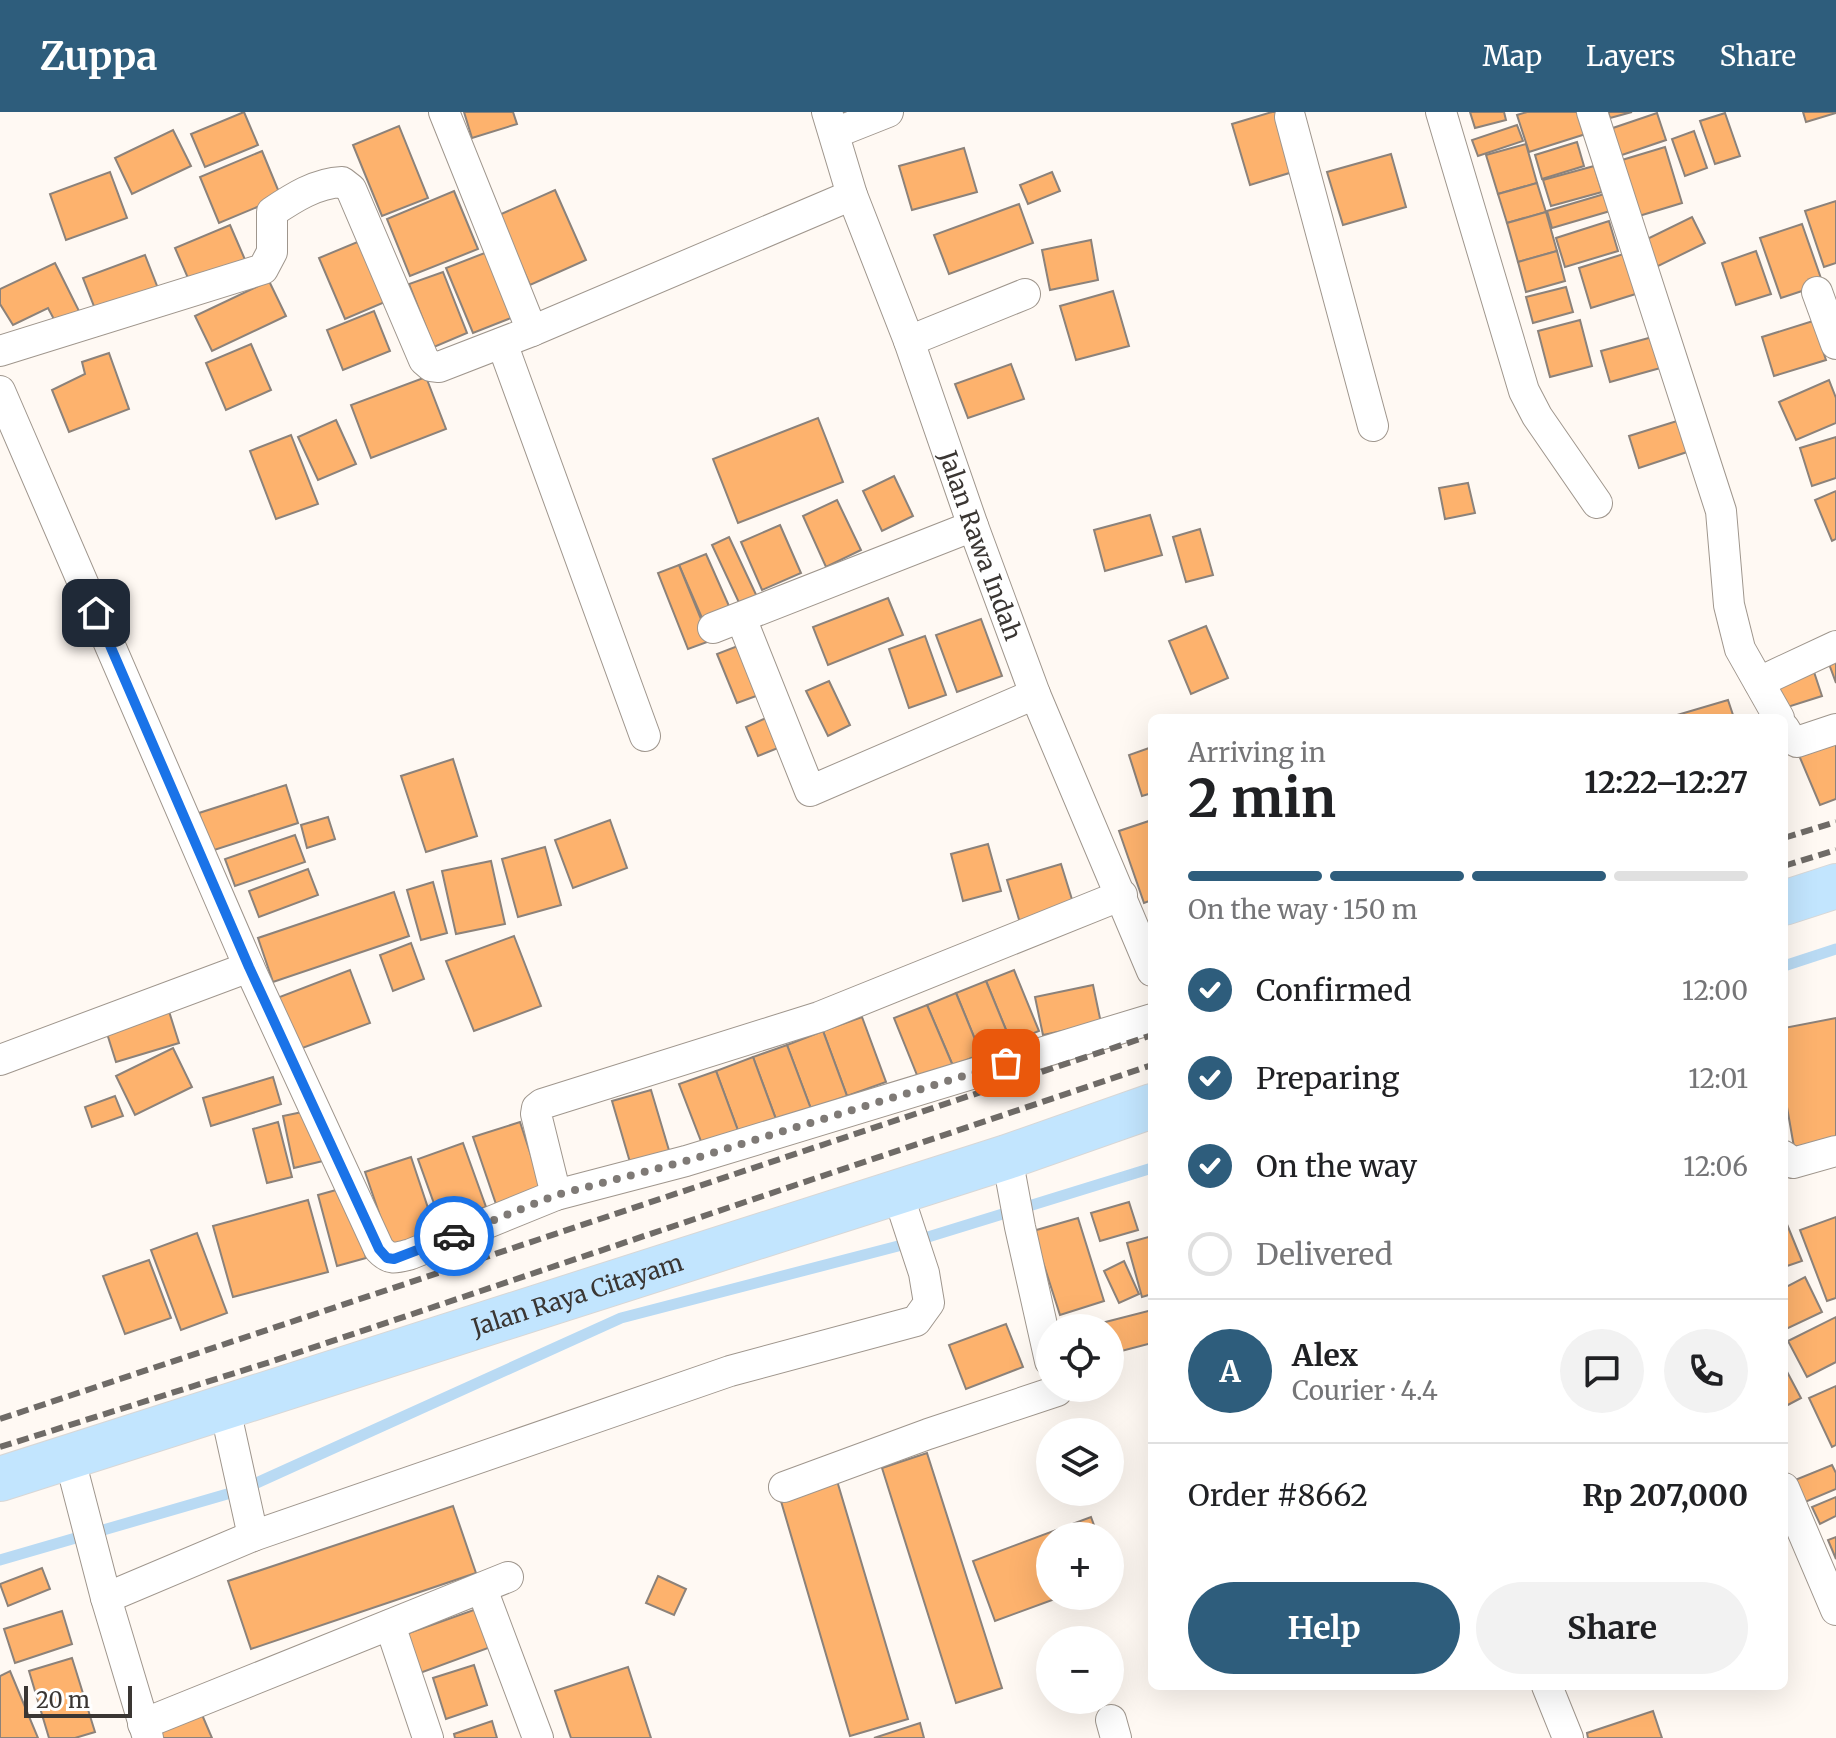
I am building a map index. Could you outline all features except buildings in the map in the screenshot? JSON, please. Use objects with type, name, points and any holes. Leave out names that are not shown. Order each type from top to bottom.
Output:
[{"type":"main road","points":[[1788,902],[1836,886]]},
{"type":"main road","name":"Jalan Raya Citayam","points":[[0,1479],[74,1475],[230,1428],[902,1206],[1011,1174],[1148,1108]]},
{"type":"street","points":[[444,112],[532,331]]},
{"type":"street","points":[[831,122],[888,112]]},
{"type":"street","points":[[1441,112],[1524,391],[1537,416],[1597,503]]},
{"type":"street","points":[[1592,112],[1721,511],[1729,605],[1740,649],[1777,714]]},
{"type":"street","points":[[1297,114],[1373,426]]},
{"type":"street","name":"Jalan Rawa Indah","points":[[831,122],[852,195],[909,341],[1035,694],[1148,961]]},
{"type":"street","points":[[0,351],[263,269],[272,252],[272,212],[299,195],[342,182],[351,189],[424,360],[431,366],[439,367],[532,331],[852,195]]},
{"type":"street","points":[[1817,292],[1836,344]]},
{"type":"street","points":[[909,341],[1025,294]]},
{"type":"street","points":[[502,343],[645,736]]},
{"type":"street","points":[[0,391],[249,967],[379,1249],[387,1258],[411,1254],[556,1195],[686,1161],[1148,1020]]},
{"type":"street","points":[[973,526],[727,623],[810,791],[1035,694]]},
{"type":"street","points":[[1759,682],[1836,646]]},
{"type":"street","points":[[1788,735],[1797,742],[1836,729]]},
{"type":"street","points":[[556,1195],[536,1114],[542,1104],[819,1017],[1122,895]]},
{"type":"street","points":[[0,1060],[249,967]]},
{"type":"street","points":[[1788,1159],[1793,1163],[1836,1151]]},
{"type":"street","points":[[1011,1174],[1039,1314]]},
{"type":"street","points":[[106,1598],[252,1525],[730,1371],[916,1321],[929,1303],[924,1273],[902,1206]]},
{"type":"street","points":[[784,1487],[1036,1398]]},
{"type":"street","points":[[230,1428],[252,1525]]},
{"type":"street","points":[[74,1475],[106,1598],[146,1731],[495,1583],[538,1738]]},
{"type":"street","points":[[1788,1497],[1836,1610]]},
{"type":"street","points":[[390,1625],[428,1738]]},
{"type":"street","points":[[1549,1690],[1568,1738]]},
{"type":"waterway","points":[[1788,965],[1836,949]]},
{"type":"waterway","points":[[0,1560],[241,1490],[621,1318],[902,1245],[1148,1169]]},
{"type":"railway","points":[[1788,837],[1836,822]]},
{"type":"railway","points":[[1788,865],[1836,850]]},
{"type":"railway","points":[[0,1419],[1148,1036]]},
{"type":"railway","points":[[0,1447],[270,1362],[1148,1066]]},
{"type":"way so far","points":[[454,1236],[556,1195],[686,1161],[1006,1063]]},
{"type":"route","points":[[96,613],[249,967],[379,1249],[387,1258],[394,1259],[454,1236]]}]
